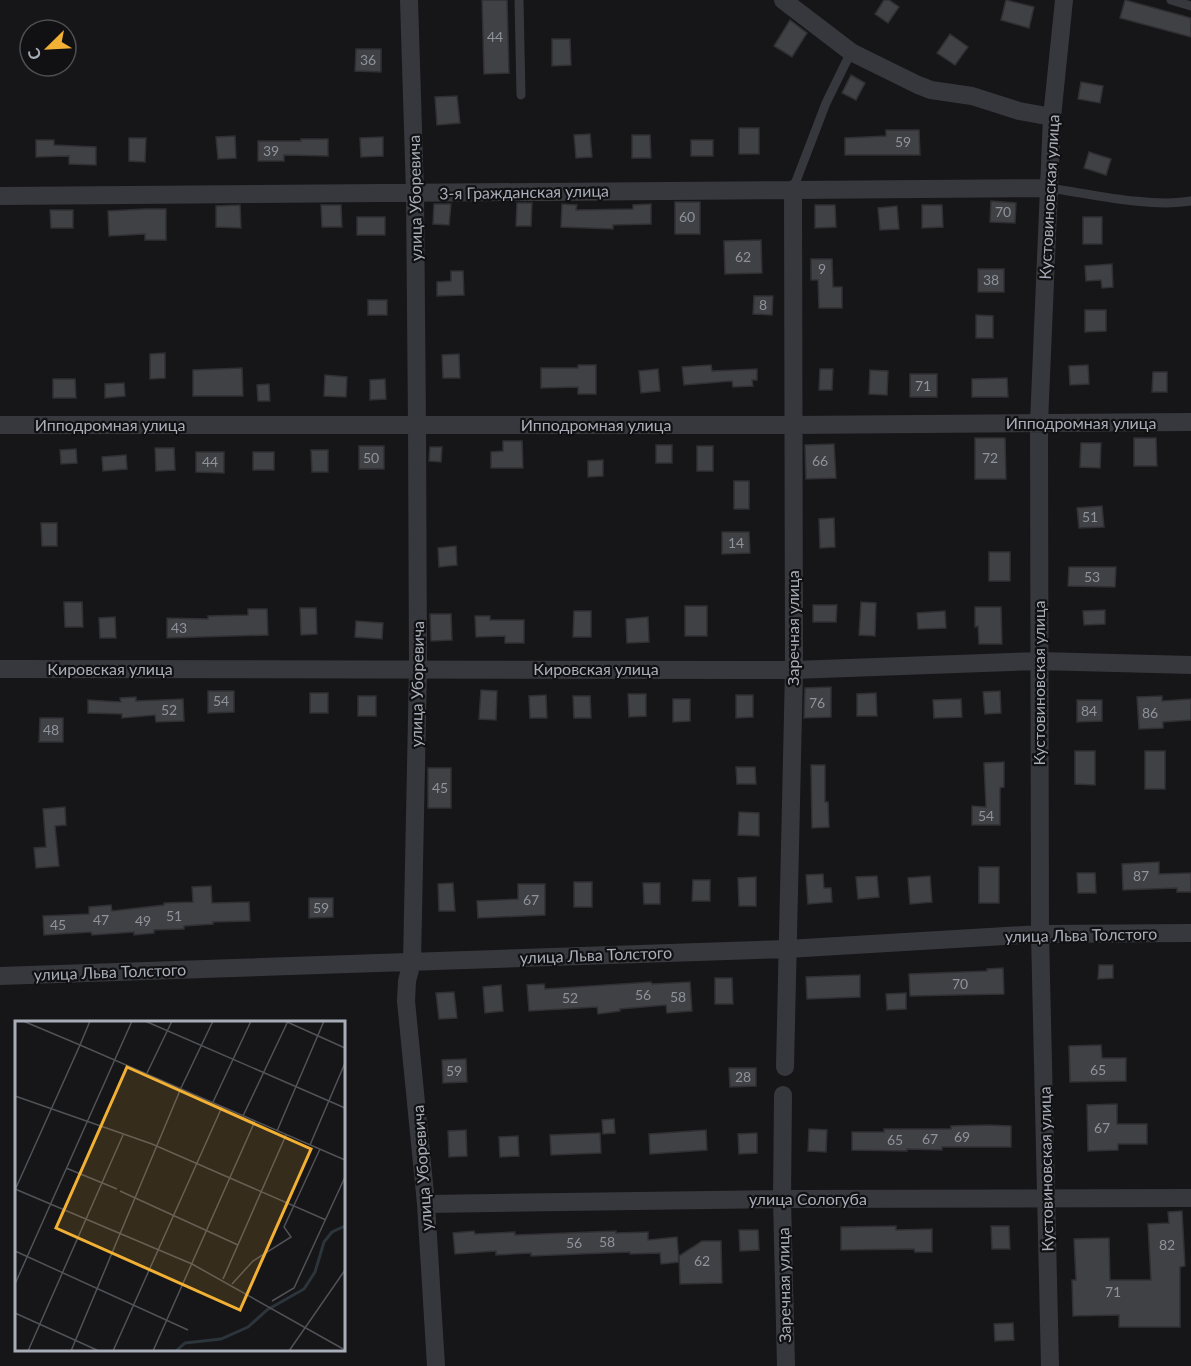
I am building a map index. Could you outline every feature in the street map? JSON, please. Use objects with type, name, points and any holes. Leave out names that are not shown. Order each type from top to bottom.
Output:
[{"type":"street","name":"улица Уборевича","points":[[410,0],[415,193],[418,668],[412,962],[407,981],[406,1001],[426,1204],[436,1366]]},
{"type":"street","points":[[783,0],[851,51],[924,87],[972,96],[1019,111],[1052,117]]},
{"type":"street","name":"Кустовиновская улица","points":[[1050,1366],[1040,934],[1039,423],[1052,117],[1064,0]]},
{"type":"street","name":"3-я Гражданская улица","points":[[0,196],[1048,188]]},
{"type":"street","name":"Заречная улица","points":[[784,1067],[794,670],[793,189]]},
{"type":"street","name":"Ипподромная улица","points":[[0,425],[792,425],[1191,422]]},
{"type":"street","name":"Кировская улица","points":[[0,669],[794,670],[1039,661],[1191,665]]},
{"type":"street","name":"улица Льва Толстого","points":[[0,976],[787,949],[1040,934],[1191,933]]},
{"type":"street","name":"Заречная улица","points":[[783,1095],[782,1199],[786,1366]]},
{"type":"street","name":"улица Сологуба","points":[[426,1204],[782,1199],[1191,1198]]},
{"type":"lane","points":[[519,0],[520,95]]},
{"type":"lane","points":[[1171,0],[1191,6]]},
{"type":"lane","points":[[793,189],[826,103],[851,51]]},
{"type":"lane","points":[[1048,188],[1150,202],[1174,204],[1191,201]]},
{"type":"building","points":[[482,0],[507,0],[509,73],[484,74]]},
{"type":"building","points":[[884,0],[889,0],[899,7],[888,23],[875,14]]},
{"type":"building","points":[[1006,0],[1034,7],[1029,28],[1001,20]]},
{"type":"building","points":[[1125,0],[1191,18],[1191,37],[1120,18]]},
{"type":"building","points":[[790,20],[807,33],[792,57],[774,46]]},
{"type":"building","points":[[950,34],[968,47],[955,65],[937,53]]},
{"type":"building","points":[[552,39],[570,39],[571,65],[552,66]]},
{"type":"building","points":[[356,49],[381,49],[381,72],[355,71]]},
{"type":"building","points":[[851,75],[865,83],[856,100],[842,93]]},
{"type":"building","points":[[1081,82],[1103,86],[1100,103],[1078,99]]},
{"type":"building","points":[[457,96],[460,123],[437,125],[435,97]]},
{"type":"building","points":[[739,128],[759,128],[759,154],[739,154]]},
{"type":"building","points":[[886,130],[919,130],[920,155],[845,155],[845,138],[886,136]]},
{"type":"building","points":[[590,134],[592,157],[576,158],[574,135]]},
{"type":"building","points":[[632,135],[650,135],[651,158],[632,158]]},
{"type":"building","points":[[235,136],[236,158],[218,159],[216,137]]},
{"type":"building","points":[[383,137],[383,156],[361,157],[360,138]]},
{"type":"building","points":[[129,138],[146,138],[145,162],[129,161]]},
{"type":"building","points":[[301,139],[328,139],[328,156],[284,155],[284,161],[258,161],[258,141],[301,141]]},
{"type":"building","points":[[36,140],[54,140],[54,145],[96,147],[96,165],[69,164],[69,156],[36,157]]},
{"type":"building","points":[[691,140],[713,140],[713,156],[691,156]]},
{"type":"building","points":[[1089,152],[1111,159],[1106,175],[1084,168]]},
{"type":"building","points":[[991,201],[1016,203],[1015,223],[990,222]]},
{"type":"building","points":[[675,202],[700,202],[700,234],[675,234]]},
{"type":"building","points":[[517,203],[532,203],[531,226],[516,226]]},
{"type":"building","points":[[434,204],[451,204],[449,225],[433,224]]},
{"type":"building","points":[[562,204],[577,205],[576,210],[633,209],[633,205],[651,204],[651,224],[613,225],[613,229],[561,227]]},
{"type":"building","points":[[240,205],[241,228],[216,227],[216,206]]},
{"type":"building","points":[[321,205],[341,205],[342,227],[322,227]]},
{"type":"building","points":[[815,205],[835,205],[836,227],[815,228]]},
{"type":"building","points":[[922,205],[942,205],[943,227],[922,228]]},
{"type":"building","points":[[897,206],[899,229],[880,230],[878,208]]},
{"type":"building","points":[[166,209],[166,240],[145,240],[145,234],[109,236],[108,211]]},
{"type":"building","points":[[50,210],[73,210],[73,228],[51,228]]},
{"type":"building","points":[[357,217],[385,217],[385,235],[357,235]]},
{"type":"building","points":[[1083,217],[1102,217],[1102,244],[1083,244]]},
{"type":"building","points":[[761,240],[762,273],[725,274],[724,241]]},
{"type":"building","points":[[811,259],[832,259],[833,287],[842,287],[842,308],[819,308],[818,280],[811,280]]},
{"type":"building","points":[[1112,264],[1113,287],[1102,288],[1101,280],[1086,281],[1085,266]]},
{"type":"building","points":[[978,269],[1004,269],[1004,292],[978,292]]},
{"type":"building","points":[[451,271],[463,271],[464,295],[437,296],[437,282],[451,281]]},
{"type":"building","points":[[754,296],[773,296],[772,315],[753,314]]},
{"type":"building","points":[[368,300],[387,300],[387,315],[368,315]]},
{"type":"building","points":[[1085,310],[1106,310],[1106,331],[1085,332]]},
{"type":"building","points":[[976,315],[993,316],[993,338],[976,338]]},
{"type":"building","points":[[165,353],[165,378],[150,379],[150,354]]},
{"type":"building","points":[[459,354],[460,378],[443,378],[442,355]]},
{"type":"building","points":[[578,365],[596,365],[596,394],[578,394],[578,387],[541,388],[541,368],[578,368]]},
{"type":"building","points":[[711,365],[712,371],[757,369],[757,380],[752,380],[753,386],[733,387],[732,381],[684,385],[682,367]]},
{"type":"building","points":[[1088,365],[1089,384],[1070,385],[1069,366]]},
{"type":"building","points":[[242,368],[243,396],[193,396],[193,370]]},
{"type":"building","points":[[658,369],[660,391],[641,393],[639,371]]},
{"type":"building","points":[[820,369],[833,369],[832,390],[819,390]]},
{"type":"building","points":[[870,370],[888,371],[887,395],[869,394]]},
{"type":"building","points":[[1153,372],[1167,372],[1167,392],[1152,392]]},
{"type":"building","points":[[910,374],[937,374],[937,397],[910,397]]},
{"type":"building","points":[[325,375],[347,377],[346,397],[324,396]]},
{"type":"building","points":[[1007,378],[1008,397],[972,397],[972,379]]},
{"type":"building","points":[[53,379],[75,379],[76,398],[53,398]]},
{"type":"building","points":[[385,379],[386,399],[370,400],[370,380]]},
{"type":"building","points":[[124,383],[125,396],[105,398],[105,384]]},
{"type":"building","points":[[269,384],[270,401],[258,401],[257,385]]},
{"type":"building","points":[[975,438],[1005,438],[1006,479],[975,479]]},
{"type":"building","points":[[1134,438],[1156,438],[1157,466],[1134,466]]},
{"type":"building","points":[[503,441],[522,441],[523,468],[491,468],[491,452],[503,451]]},
{"type":"building","points":[[1081,443],[1101,443],[1100,468],[1080,467]]},
{"type":"building","points":[[834,444],[836,478],[806,479],[805,445]]},
{"type":"building","points":[[656,445],[672,445],[672,463],[656,463]]},
{"type":"building","points":[[359,446],[384,446],[384,469],[359,469]]},
{"type":"building","points":[[697,446],[713,446],[713,471],[697,471]]},
{"type":"building","points":[[430,447],[442,447],[441,462],[429,461]]},
{"type":"building","points":[[155,448],[174,448],[175,470],[156,471]]},
{"type":"building","points":[[76,449],[77,463],[61,464],[60,450]]},
{"type":"building","points":[[311,450],[328,450],[328,472],[312,472]]},
{"type":"building","points":[[196,452],[224,452],[224,473],[196,472]]},
{"type":"building","points":[[253,452],[274,452],[274,470],[253,470]]},
{"type":"building","points":[[126,455],[127,469],[103,471],[102,457]]},
{"type":"building","points":[[603,460],[603,476],[588,477],[588,461]]},
{"type":"building","points":[[734,481],[749,481],[749,509],[734,509]]},
{"type":"building","points":[[1102,506],[1104,527],[1079,528],[1077,508]]},
{"type":"building","points":[[834,518],[835,547],[820,548],[819,519]]},
{"type":"building","points":[[41,523],[57,523],[57,546],[42,546]]},
{"type":"building","points":[[722,532],[749,532],[750,553],[722,554]]},
{"type":"building","points":[[456,546],[457,565],[439,567],[438,548]]},
{"type":"building","points":[[989,552],[1010,552],[1010,581],[989,581]]},
{"type":"building","points":[[1069,567],[1116,567],[1115,587],[1068,586]]},
{"type":"building","points":[[64,602],[82,602],[83,627],[65,627]]},
{"type":"building","points":[[861,602],[876,603],[875,636],[859,635]]},
{"type":"building","points":[[813,605],[837,605],[836,622],[813,622]]},
{"type":"building","points":[[685,606],[707,606],[707,636],[685,636]]},
{"type":"building","points":[[975,607],[1001,607],[1002,644],[979,644],[978,626],[975,627]]},
{"type":"building","points":[[300,608],[316,608],[317,634],[301,635]]},
{"type":"building","points":[[248,609],[267,609],[268,635],[167,638],[167,618],[208,619],[208,616],[248,615]]},
{"type":"building","points":[[1105,610],[1105,624],[1084,625],[1083,611]]},
{"type":"building","points":[[574,611],[591,611],[591,637],[573,637]]},
{"type":"building","points":[[945,611],[946,628],[918,629],[917,613]]},
{"type":"building","points":[[430,614],[451,614],[452,640],[431,641]]},
{"type":"building","points":[[475,616],[490,616],[490,620],[524,620],[524,643],[505,643],[505,636],[476,637]]},
{"type":"building","points":[[115,617],[116,638],[100,638],[99,618]]},
{"type":"building","points":[[648,617],[649,642],[627,643],[626,619]]},
{"type":"building","points":[[356,621],[383,623],[382,639],[355,637]]},
{"type":"building","points":[[831,687],[831,717],[804,718],[805,688]]},
{"type":"building","points":[[481,690],[497,691],[496,720],[479,719]]},
{"type":"building","points":[[208,691],[234,691],[234,712],[208,713]]},
{"type":"building","points":[[1000,691],[1001,713],[985,714],[983,692]]},
{"type":"building","points":[[310,693],[328,693],[328,713],[310,713]]},
{"type":"building","points":[[876,693],[877,716],[857,716],[857,694]]},
{"type":"building","points":[[628,694],[646,694],[646,716],[629,717]]},
{"type":"building","points":[[546,695],[547,718],[530,718],[529,696]]},
{"type":"building","points":[[736,695],[753,695],[753,717],[736,718]]},
{"type":"building","points":[[358,696],[376,696],[376,716],[358,716]]},
{"type":"building","points":[[573,696],[590,696],[591,718],[574,718]]},
{"type":"building","points":[[1162,696],[1162,701],[1191,699],[1191,720],[1163,722],[1163,728],[1139,729],[1137,697]]},
{"type":"building","points":[[136,697],[136,701],[183,699],[184,721],[156,722],[155,715],[122,718],[122,714],[88,713],[88,700],[121,702],[120,698]]},
{"type":"building","points":[[673,699],[690,699],[690,721],[673,722]]},
{"type":"building","points":[[961,699],[962,717],[934,718],[933,700]]},
{"type":"building","points":[[1077,700],[1102,700],[1102,721],[1077,722]]},
{"type":"building","points":[[40,718],[63,718],[63,742],[39,742]]},
{"type":"building","points":[[1075,751],[1095,751],[1095,785],[1075,784]]},
{"type":"building","points":[[1145,751],[1165,751],[1165,789],[1145,789]]},
{"type":"building","points":[[1004,762],[1004,787],[1000,788],[1000,825],[972,825],[972,806],[986,807],[984,763]]},
{"type":"building","points":[[811,765],[825,765],[825,802],[828,802],[829,827],[812,828]]},
{"type":"building","points":[[736,767],[755,767],[756,784],[737,784]]},
{"type":"building","points":[[428,768],[451,768],[451,808],[428,808]]},
{"type":"building","points":[[65,807],[66,825],[55,826],[59,866],[36,868],[34,848],[46,847],[43,809]]},
{"type":"building","points":[[739,812],[759,813],[759,836],[738,835]]},
{"type":"building","points":[[1159,862],[1159,874],[1191,873],[1191,892],[1177,892],[1177,888],[1123,890],[1122,864]]},
{"type":"building","points":[[979,867],[999,867],[999,903],[979,903]]},
{"type":"building","points":[[1077,873],[1095,873],[1096,893],[1078,893]]},
{"type":"building","points":[[823,874],[824,888],[831,888],[832,902],[808,904],[806,875]]},
{"type":"building","points":[[877,876],[879,897],[858,899],[856,877]]},
{"type":"building","points":[[930,876],[932,902],[910,904],[908,878]]},
{"type":"building","points":[[756,877],[756,906],[739,906],[738,878]]},
{"type":"building","points":[[693,880],[710,880],[710,901],[692,901]]},
{"type":"building","points":[[574,882],[592,882],[592,907],[574,907]]},
{"type":"building","points":[[453,883],[455,911],[439,911],[438,884]]},
{"type":"building","points":[[643,883],[660,883],[660,904],[644,904]]},
{"type":"building","points":[[518,884],[545,884],[545,915],[478,918],[477,901],[518,899]]},
{"type":"building","points":[[211,886],[212,903],[249,902],[250,921],[213,922],[213,924],[184,926],[184,929],[154,930],[154,933],[134,935],[134,932],[92,935],[91,932],[44,935],[43,916],[89,914],[89,907],[111,905],[112,911],[164,905],[164,903],[193,902],[192,887]]},
{"type":"building","points":[[309,898],[333,898],[333,917],[309,918]]},
{"type":"building","points":[[1099,965],[1113,965],[1113,978],[1098,979]]},
{"type":"building","points":[[1003,968],[1004,994],[910,996],[909,974],[987,971],[987,969]]},
{"type":"building","points":[[860,975],[860,997],[807,999],[806,977]]},
{"type":"building","points":[[715,978],[732,978],[733,1004],[715,1004]]},
{"type":"building","points":[[651,982],[652,984],[690,982],[692,1011],[667,1013],[666,1005],[620,1009],[620,1011],[598,1014],[597,1007],[529,1011],[527,985],[544,984],[545,989]]},
{"type":"building","points":[[501,985],[503,1011],[485,1013],[483,987]]},
{"type":"building","points":[[454,992],[457,1018],[439,1019],[436,993]]},
{"type":"building","points":[[906,993],[906,1009],[887,1010],[886,994]]},
{"type":"building","points":[[1101,1045],[1102,1058],[1126,1058],[1126,1081],[1070,1082],[1069,1046]]},
{"type":"building","points":[[466,1059],[467,1082],[443,1083],[442,1060]]},
{"type":"building","points":[[729,1068],[756,1068],[756,1086],[730,1087]]},
{"type":"building","points":[[1117,1104],[1117,1124],[1147,1124],[1147,1144],[1118,1144],[1118,1150],[1088,1151],[1087,1105]]},
{"type":"building","points":[[614,1119],[615,1133],[603,1134],[602,1120]]},
{"type":"building","points":[[951,1126],[1011,1126],[1011,1147],[942,1147],[942,1150],[907,1149],[907,1151],[852,1150],[852,1132],[884,1132],[884,1129],[951,1129]]},
{"type":"building","points":[[809,1129],[827,1130],[826,1152],[808,1151]]},
{"type":"building","points":[[466,1130],[467,1156],[449,1157],[448,1131]]},
{"type":"building","points":[[706,1130],[707,1150],[650,1154],[649,1134]]},
{"type":"building","points":[[600,1133],[601,1153],[551,1155],[550,1135]]},
{"type":"building","points":[[757,1133],[757,1153],[739,1154],[738,1134]]},
{"type":"building","points":[[518,1136],[519,1156],[500,1157],[499,1137]]},
{"type":"building","points":[[1182,1211],[1185,1266],[1180,1267],[1180,1327],[1119,1327],[1119,1315],[1073,1316],[1072,1280],[1076,1280],[1074,1239],[1109,1238],[1110,1280],[1151,1280],[1148,1224],[1169,1223],[1168,1212]]},
{"type":"building","points":[[896,1226],[896,1230],[932,1229],[932,1252],[915,1252],[914,1249],[841,1250],[841,1227]]},
{"type":"building","points":[[991,1226],[1009,1226],[1010,1249],[992,1249]]},
{"type":"building","points":[[739,1230],[758,1230],[759,1250],[740,1251]]},
{"type":"building","points":[[474,1231],[475,1234],[515,1232],[515,1235],[648,1232],[648,1240],[677,1237],[679,1262],[661,1264],[660,1253],[531,1256],[531,1253],[496,1255],[496,1251],[455,1254],[453,1233]]},
{"type":"building","points":[[702,1241],[721,1241],[722,1283],[680,1284],[679,1256]]},
{"type":"building","points":[[1013,1323],[1014,1340],[995,1341],[994,1324]]}]
